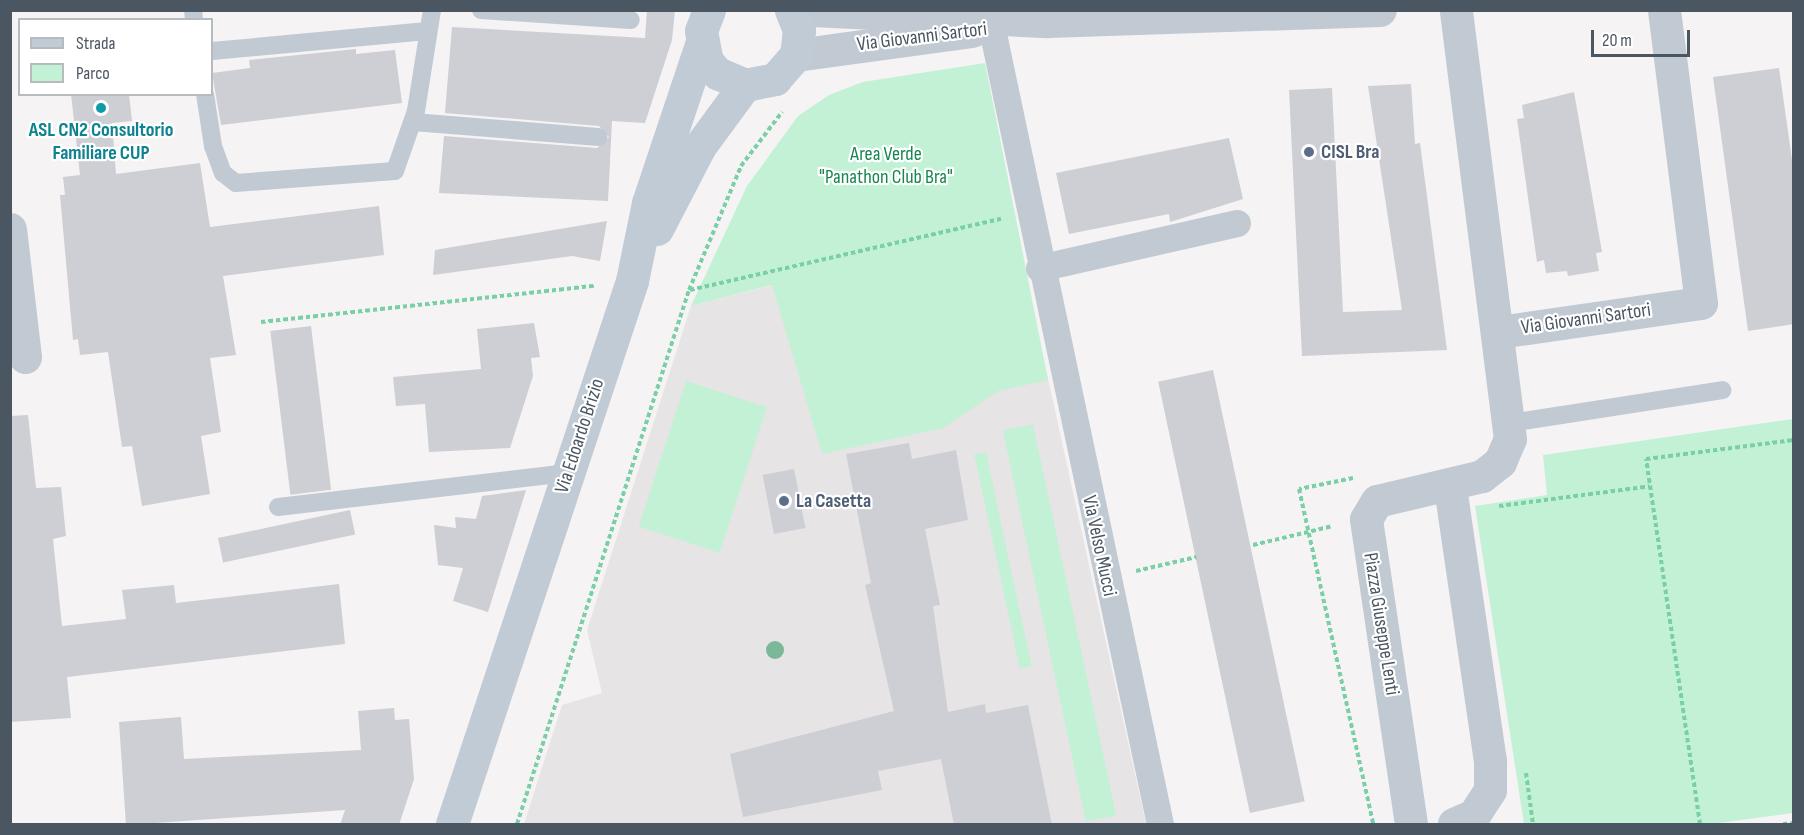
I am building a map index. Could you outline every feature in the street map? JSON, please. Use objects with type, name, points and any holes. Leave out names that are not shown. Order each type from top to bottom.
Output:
[{"type":"main road","name":"Via Edoardo Brizio","points":[[452,825],[633,276],[648,203],[701,45],[709,10]]},
{"type":"main road","points":[[701,45],[717,73],[745,86],[775,79],[795,55],[799,30],[791,10]]},
{"type":"main road","points":[[633,276],[700,146],[745,86]]},
{"type":"street","name":"Via Giovanni Sartori","points":[[811,10],[873,21],[993,29],[1048,21]]},
{"type":"street","name":"Via Giovanni Sartori","points":[[795,55],[873,21],[1048,21],[1380,10]]},
{"type":"street","name":"Via Giovanni Sartori","points":[[1456,10],[1499,332],[1701,303],[1664,10]]},
{"type":"street","name":"Via Velso Mucci","points":[[993,29],[1039,268],[1160,825]]},
{"type":"street","points":[[1039,268],[1237,223]]},
{"type":"street","points":[[10,229],[25,357]]},
{"type":"street","points":[[1366,519],[1377,501],[1450,487],[1482,476],[1500,462],[1510,423],[1499,332]]},
{"type":"street","points":[[1450,487],[1490,760],[1490,790],[1474,815],[1454,825]]},
{"type":"street","name":"Piazza Giuseppe Lenti","points":[[1366,519],[1411,825]]},
{"type":"lane","points":[[205,96],[223,173],[250,185],[395,171],[413,122],[432,10]]},
{"type":"lane","points":[[481,10],[631,20]]},
{"type":"lane","points":[[213,51],[427,31]]},
{"type":"lane","points":[[413,122],[598,137]]},
{"type":"lane","points":[[1510,423],[1722,390]]},
{"type":"lane","points":[[278,507],[568,473]]},
{"type":"path","points":[[517,825],[689,290],[741,166],[786,108]]},
{"type":"path","points":[[689,290],[1028,213]]},
{"type":"path","points":[[261,322],[633,276]]},
{"type":"path","points":[[1700,825],[1646,459],[1794,440]]},
{"type":"path","points":[[1482,476],[1488,508],[1650,486]]},
{"type":"path","points":[[1253,545],[1366,519]]},
{"type":"path","points":[[1106,578],[1196,557]]},
{"type":"path","points":[[1783,825],[1794,823]]},
{"type":"shaded area","points":[[1014,224],[1146,824],[524,824],[562,705],[602,693],[587,630],[691,306]]},
{"type":"green space","name":"Area Verde \"Panathon Club Bra\"","points":[[985,63],[1048,380],[998,391],[943,428],[822,454],[772,285],[691,306],[747,186],[798,116],[829,95],[863,82]]},
{"type":"green space","points":[[686,381],[767,407],[720,553],[639,527]]},
{"type":"green space","points":[[1793,419],[1793,813],[1711,824],[1524,824],[1475,506],[1547,495],[1543,455]]},
{"type":"green space","points":[[1033,424],[1116,815],[1086,822],[1003,430]]},
{"type":"green space","points":[[986,452],[1032,666],[1020,669],[974,454]]},
{"type":"building","points":[[647,10],[675,10],[672,40],[645,123],[612,121],[608,201],[439,193],[444,136],[597,148],[609,137],[599,126],[445,113],[452,27],[645,38]]},
{"type":"building","points":[[356,49],[356,54],[395,50],[402,103],[221,125],[213,73],[250,68],[249,60]]},
{"type":"building","points":[[1779,68],[1794,174],[1794,324],[1748,331],[1713,77]]},
{"type":"building","points":[[1411,84],[1415,144],[1420,143],[1447,350],[1302,356],[1289,90],[1332,88],[1343,312],[1402,310],[1368,86]]},
{"type":"building","points":[[1574,92],[1602,252],[1596,253],[1599,271],[1568,276],[1567,271],[1546,273],[1544,260],[1537,262],[1517,119],[1524,118],[1522,105]]},
{"type":"building","points":[[71,96],[129,96],[132,121],[112,123],[116,174],[200,163],[210,227],[379,206],[384,255],[223,276],[236,355],[210,358],[221,432],[201,436],[210,494],[142,506],[132,446],[122,447],[108,352],[80,355],[78,339],[73,340],[60,195],[65,195],[63,177],[80,175]]},
{"type":"building","points":[[1229,138],[1243,199],[1170,222],[1169,214],[1069,234],[1056,173]]},
{"type":"building","points":[[607,221],[600,261],[572,256],[433,275],[435,250]]},
{"type":"building","points":[[534,323],[540,357],[531,358],[533,376],[510,448],[429,452],[425,404],[396,406],[393,377],[481,369],[477,329]]},
{"type":"building","points":[[311,326],[331,490],[290,495],[270,331]]},
{"type":"building","points":[[1213,370],[1305,801],[1250,813],[1158,382]]},
{"type":"building","points":[[28,415],[36,488],[61,487],[66,536],[53,539],[62,626],[126,619],[122,590],[174,585],[176,603],[339,584],[345,644],[67,677],[71,718],[10,722],[10,416]]},
{"type":"building","points":[[909,443],[912,459],[956,450],[968,520],[925,529],[940,605],[933,606],[948,712],[985,704],[986,713],[1028,705],[1052,825],[954,825],[941,759],[878,771],[882,790],[743,817],[730,754],[894,711],[865,585],[871,583],[846,454]]},
{"type":"building","name":"La Casetta","points":[[794,469],[805,528],[774,534],[763,475]]},
{"type":"building","points":[[526,490],[488,612],[453,601],[463,568],[438,565],[434,525],[456,528],[455,517],[476,519],[482,496]]},
{"type":"building","points":[[350,510],[355,534],[223,563],[218,538]]},
{"type":"building","points":[[394,708],[395,720],[409,719],[414,779],[399,825],[340,825],[345,810],[126,825],[119,722],[181,717],[184,759],[361,750],[358,711]]},
{"type":"place","name":"ASL CN2 Consultorio Familiare CUP","points":[[101,108]]},
{"type":"place","name":"CISL Bra","points":[[1309,152]]},
{"type":"place","name":"La Casetta","points":[[784,501]]}]
